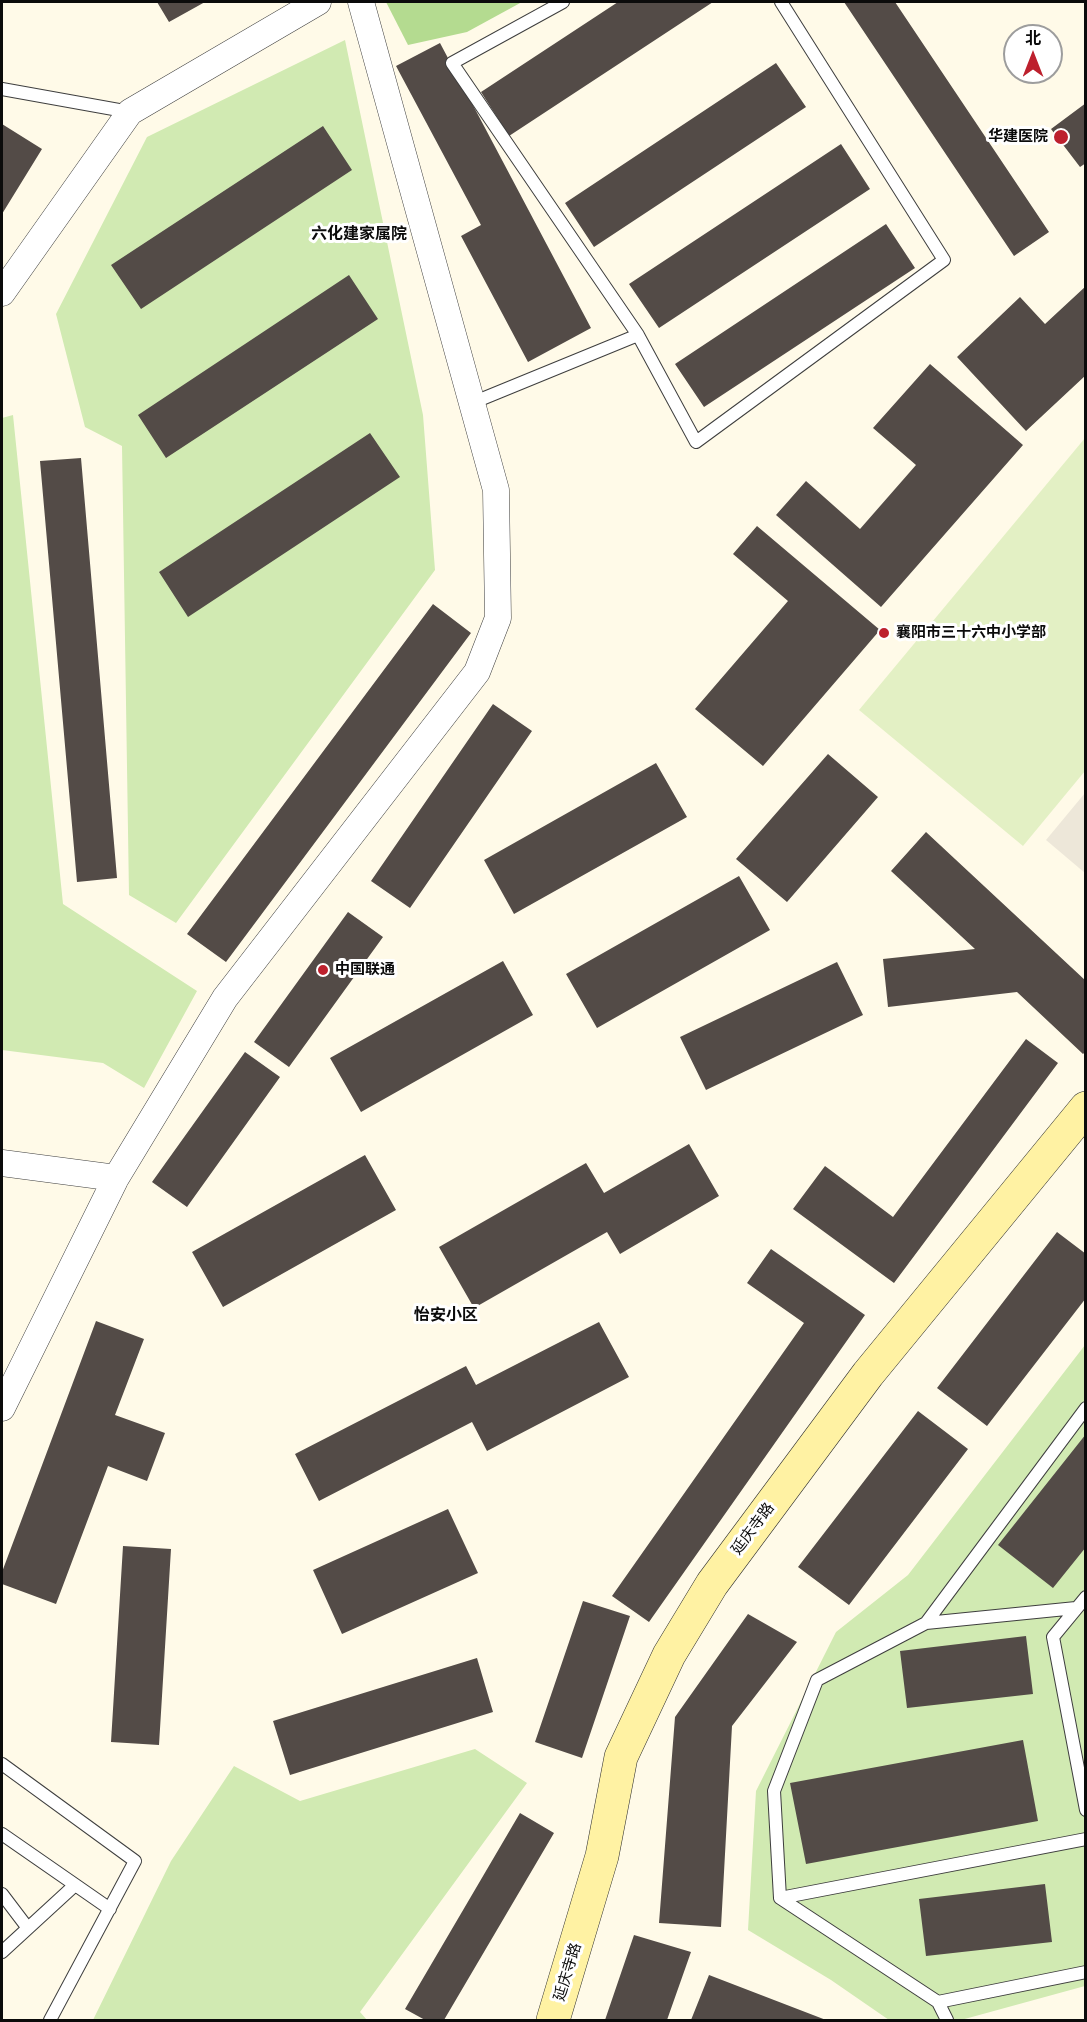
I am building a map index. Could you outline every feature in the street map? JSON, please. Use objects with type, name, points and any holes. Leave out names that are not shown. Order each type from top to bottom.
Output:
[{"type":"street","points":[[2,293],[130,112],[318,2]]},
{"type":"street","points":[[2,1408],[116,1178],[225,998],[477,672],[498,618],[496,490],[361,2]]},
{"type":"street","name":"延庆寺路","points":[[553,2020],[602,1856],[621,1757],[669,1655],[712,1584],[868,1374],[1086,1108]]},
{"type":"street","points":[[2,1163],[116,1178]]},
{"type":"lane","points":[[563,2],[452,63],[638,334],[696,442],[944,260],[781,2]]},
{"type":"lane","points":[[2,89],[130,112]]},
{"type":"lane","points":[[472,403],[638,334]]},
{"type":"lane","points":[[926,1623],[1086,1408]]},
{"type":"lane","points":[[1086,1597],[1053,1637],[1086,1810]]},
{"type":"lane","points":[[780,1898],[774,1791],[818,1680],[926,1623],[1076,1608]]},
{"type":"lane","points":[[2,1764],[135,1861],[50,2020]]},
{"type":"lane","points":[[2,1834],[110,1909]]},
{"type":"lane","points":[[780,1898],[1086,1839]]},
{"type":"lane","points":[[2,1952],[75,1885]]},
{"type":"lane","points":[[2,1894],[27,1927]]},
{"type":"lane","points":[[780,1898],[938,2002],[947,2020]]},
{"type":"lane","points":[[938,2002],[1086,1972]]},
{"type":"green space","points":[[386,2],[522,2],[467,32],[408,45]]},
{"type":"green space","points":[[345,40],[423,415],[435,570],[176,923],[129,895],[122,446],[85,427],[56,314],[147,137]]},
{"type":"green space","points":[[13,415],[63,904],[197,991],[144,1088],[103,1063],[2,1050],[2,418]]},
{"type":"green space","points":[[1085,438],[1085,771],[1023,846],[859,710]]},
{"type":"green space","points":[[1085,1345],[1085,1986],[961,2020],[889,2020],[831,1980],[748,1930],[756,1791],[836,1632],[908,1575]]},
{"type":"green space","points":[[475,1749],[527,1783],[360,2012],[367,2020],[93,2020],[171,1861],[234,1766],[300,1801]]},
{"type":"shaded area","points":[[1085,793],[1085,873],[1046,840]]},
{"type":"building","points":[[157,2],[205,2],[169,22]]},
{"type":"building","points":[[618,2],[713,2],[509,136],[481,92]]},
{"type":"building","points":[[844,2],[895,2],[1049,232],[1014,256]]},
{"type":"building","points":[[440,43],[591,328],[528,362],[461,236],[481,225],[396,66]]},
{"type":"building","points":[[776,63],[806,107],[594,247],[565,203]]},
{"type":"building","points":[[1086,103],[1086,163],[1080,167],[1051,129]]},
{"type":"building","points":[[2,124],[42,149],[2,214]]},
{"type":"building","points":[[323,126],[352,170],[141,309],[111,265]]},
{"type":"building","points":[[841,144],[870,189],[659,328],[629,284]]},
{"type":"building","points":[[886,224],[915,268],[704,407],[675,364]]},
{"type":"building","points":[[349,275],[378,319],[166,458],[138,415]]},
{"type":"building","points":[[1086,286],[1086,375],[1026,431],[957,357],[1020,297],[1045,324]]},
{"type":"building","points":[[930,364],[1023,445],[881,607],[776,515],[806,481],[860,529],[916,465],[873,428]]},
{"type":"building","points":[[370,433],[400,477],[188,617],[159,572]]},
{"type":"building","points":[[81,458],[117,878],[77,882],[40,461]]},
{"type":"building","points":[[757,526],[880,630],[763,766],[695,709],[788,601],[733,554]]},
{"type":"building","points":[[433,604],[471,633],[226,962],[187,934]]},
{"type":"building","points":[[493,704],[532,731],[410,908],[371,881]]},
{"type":"building","points":[[828,754],[878,797],[787,902],[736,859]]},
{"type":"building","points":[[656,763],[687,817],[514,914],[484,860]]},
{"type":"building","points":[[926,832],[1086,981],[1086,1051],[1083,1054],[1017,992],[888,1007],[883,959],[975,949],[891,871]]},
{"type":"building","points":[[739,876],[770,930],[597,1028],[566,974]]},
{"type":"building","points":[[348,912],[383,937],[289,1067],[254,1042]]},
{"type":"building","points":[[503,961],[533,1015],[361,1112],[330,1058]]},
{"type":"building","points":[[837,962],[863,1015],[706,1090],[680,1037]]},
{"type":"building","points":[[1026,1039],[1058,1063],[894,1283],[793,1209],[825,1166],[893,1217]]},
{"type":"building","points":[[245,1052],[280,1077],[187,1207],[152,1182]]},
{"type":"building","points":[[689,1144],[719,1196],[620,1254],[607,1232],[474,1308],[439,1247],[586,1163],[604,1193]]},
{"type":"building","points":[[365,1155],[396,1210],[223,1307],[192,1252]]},
{"type":"building","points":[[1057,1232],[1086,1254],[1086,1298],[987,1426],[937,1388]]},
{"type":"building","points":[[771,1249],[865,1315],[649,1622],[612,1596],[804,1323],[747,1283]]},
{"type":"building","points":[[96,1321],[144,1339],[115,1415],[165,1433],[147,1481],[108,1466],[56,1604],[2,1584],[2,1572]]},
{"type":"building","points":[[599,1322],[629,1377],[487,1451],[472,1422],[319,1501],[295,1454],[466,1366],[476,1385]]},
{"type":"building","points":[[918,1411],[968,1449],[849,1605],[798,1567]]},
{"type":"building","points":[[1086,1434],[1086,1547],[1053,1588],[998,1545]]},
{"type":"building","points":[[448,1509],[478,1573],[342,1634],[313,1570]]},
{"type":"building","points":[[123,1546],[171,1549],[159,1745],[111,1742]]},
{"type":"building","points":[[583,1601],[630,1616],[582,1758],[535,1742]]},
{"type":"building","points":[[748,1614],[797,1642],[732,1726],[721,1927],[659,1923],[675,1717]]},
{"type":"building","points":[[1026,1636],[1033,1694],[907,1708],[900,1651]]},
{"type":"building","points":[[477,1658],[493,1712],[290,1775],[273,1721]]},
{"type":"building","points":[[1023,1740],[1038,1821],[806,1864],[790,1783]]},
{"type":"building","points":[[520,1813],[554,1833],[444,2020],[425,2020],[405,2009]]},
{"type":"building","points":[[1045,1884],[1052,1942],[926,1956],[919,1899]]},
{"type":"building","points":[[634,1935],[691,1952],[667,2020],[605,2020]]},
{"type":"building","points":[[709,1975],[826,2020],[691,2020]]},
{"type":"place","name":"华建医院","points":[[1061,137]]},
{"type":"place","name":"襄阳市三十六中小学部","points":[[884,633]]},
{"type":"place","name":"中国联通","points":[[323,970]]},
{"type":"district","name":"六化建家属院","points":[[359,234]]},
{"type":"district","name":"怡安小区","points":[[446,1315]]}]
